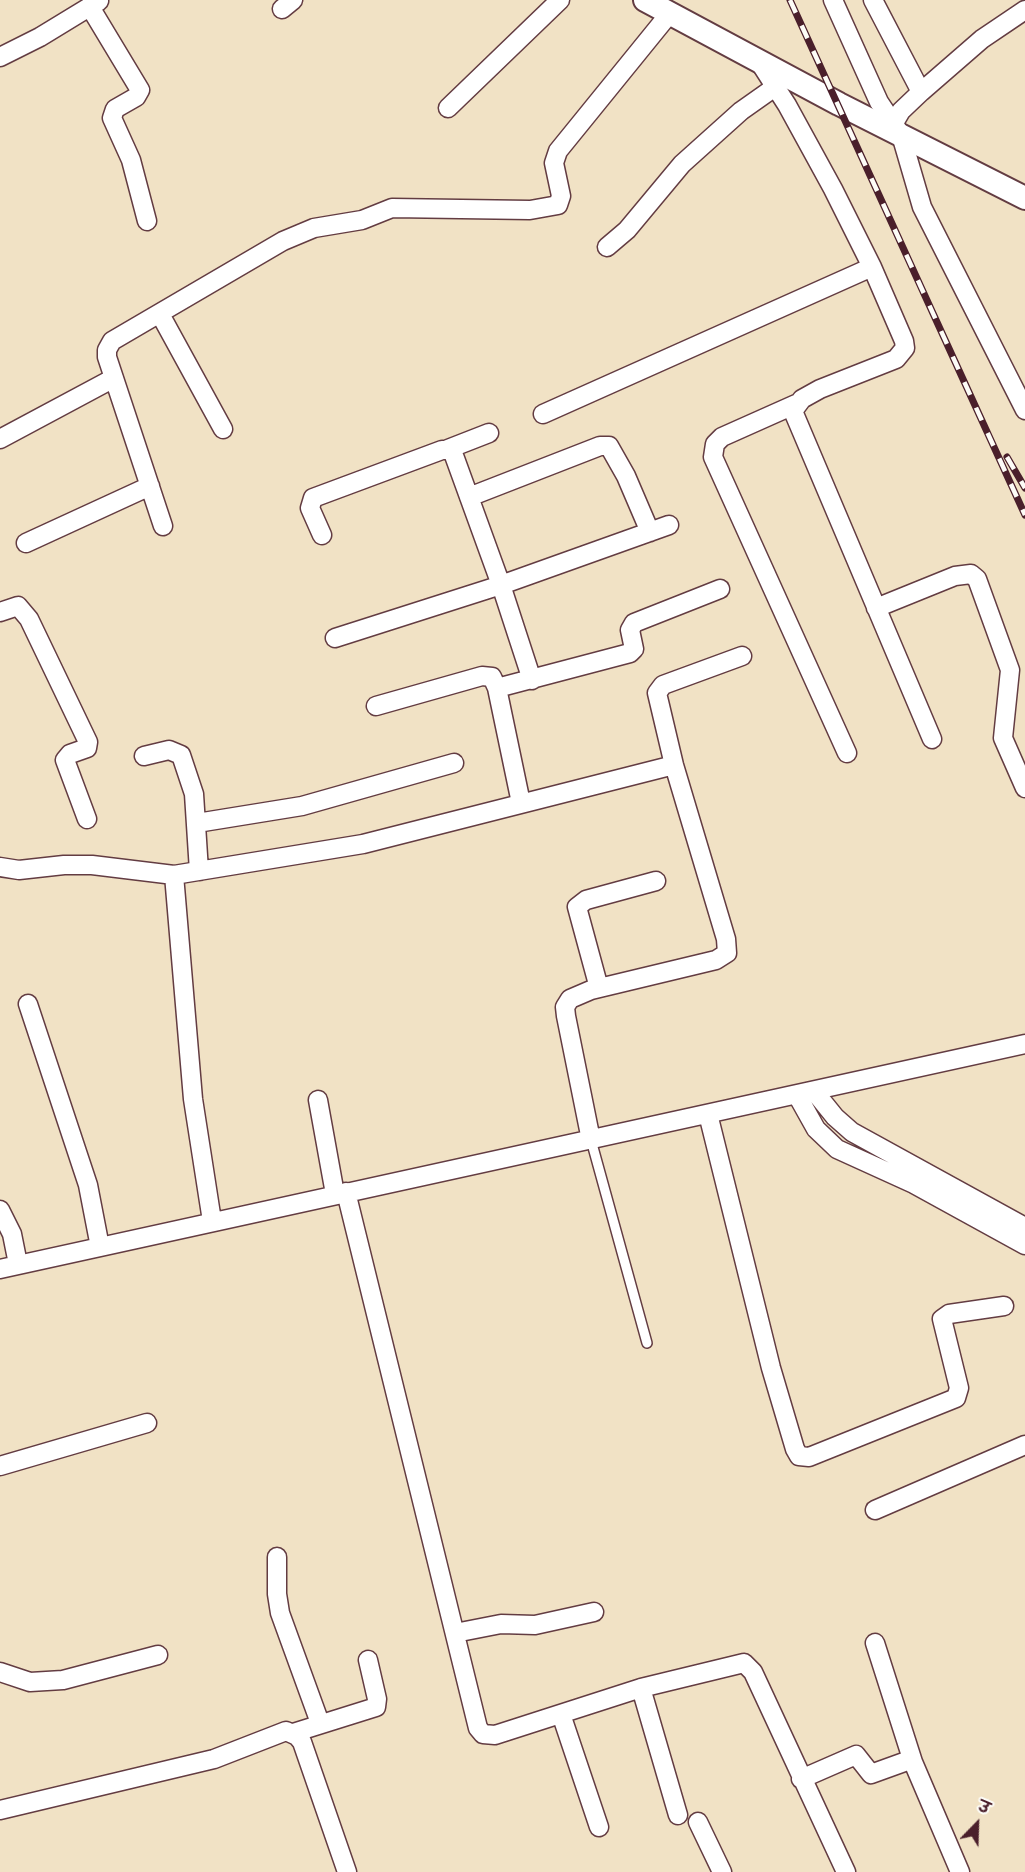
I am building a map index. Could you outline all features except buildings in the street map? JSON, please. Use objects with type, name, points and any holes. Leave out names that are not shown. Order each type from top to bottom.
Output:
[{"type":"street","points":[[448,108],[560,0]]},
{"type":"street","points":[[645,0],[760,63],[897,129],[1023,195]]},
{"type":"street","points":[[833,0],[879,102],[897,129],[922,207],[1025,410]]},
{"type":"street","points":[[873,0],[921,92]]},
{"type":"street","points":[[0,57],[40,38],[96,3],[140,90],[136,98],[116,109],[112,118],[131,160],[147,221]]},
{"type":"street","points":[[897,129],[901,111],[921,92],[982,39],[1025,10]]},
{"type":"street","points":[[163,526],[107,357],[109,345],[282,241],[314,228],[362,220],[392,208],[521,210],[558,206],[561,196],[554,163],[558,151],[669,13]]},
{"type":"street","points":[[760,63],[833,189],[872,267],[905,348],[902,355],[820,389],[796,404],[722,437],[715,444],[713,457],[848,753]]},
{"type":"street","points":[[607,247],[627,230],[682,164],[741,111],[775,87]]},
{"type":"street","points":[[543,414],[872,267]]},
{"type":"street","points":[[160,314],[223,429]]},
{"type":"street","points":[[0,439],[114,378]]},
{"type":"street","points":[[796,404],[795,418],[932,739]]},
{"type":"street","points":[[322,535],[309,504],[313,498],[489,433]]},
{"type":"street","points":[[469,497],[600,446],[609,446],[626,476],[650,532]]},
{"type":"street","points":[[448,448],[454,454],[532,680]]},
{"type":"street","points":[[26,543],[150,486]]},
{"type":"street","points":[[335,638],[501,585],[669,525]]},
{"type":"street","points":[[876,608],[955,576],[971,574],[977,579],[1010,670],[1004,738],[1025,788]]},
{"type":"street","points":[[496,688],[630,653],[634,649],[630,630],[634,623],[720,589]]},
{"type":"street","points":[[0,612],[18,606],[29,619],[88,742],[87,748],[70,754],[65,760],[87,819]]},
{"type":"street","points":[[591,1140],[565,1006],[575,996],[599,988],[716,960],[727,953],[726,939],[656,700],[658,688],[742,656]]},
{"type":"street","points":[[376,706],[482,676],[492,677],[521,803]]},
{"type":"street","points":[[144,756],[169,750],[182,755],[194,795],[199,871]]},
{"type":"street","points":[[197,823],[311,804],[454,763]]},
{"type":"street","points":[[0,867],[19,870],[64,865],[92,865],[174,875],[363,844],[674,765]]},
{"type":"street","points":[[174,875],[193,1099],[212,1221]]},
{"type":"street","points":[[599,988],[577,907],[586,900],[656,881]]},
{"type":"street","points":[[28,1004],[88,1185],[100,1247]]},
{"type":"street","points":[[0,1269],[1025,1044]]},
{"type":"street","points":[[806,1093],[852,1132],[1025,1227]]},
{"type":"street","points":[[806,1093],[816,1129],[837,1149],[914,1184],[1025,1245]]},
{"type":"street","points":[[318,1100],[478,1728],[483,1734],[495,1735],[641,1688],[739,1663],[750,1666],[846,1872]]},
{"type":"street","points":[[708,1114],[771,1368],[799,1456],[810,1457],[956,1398],[959,1388],[942,1319],[949,1314],[1004,1306]]},
{"type":"street","points":[[0,1210],[8,1224],[18,1264]]},
{"type":"street","points":[[0,1466],[147,1423]]},
{"type":"street","points":[[875,1510],[1025,1445]]},
{"type":"street","points":[[277,1557],[277,1594],[280,1613],[320,1723]]},
{"type":"street","points":[[455,1633],[501,1624],[535,1625],[594,1612]]},
{"type":"street","points":[[875,1642],[913,1762],[960,1872]]},
{"type":"street","points":[[0,1672],[30,1682],[54,1681],[158,1655]]},
{"type":"street","points":[[293,1733],[376,1707],[377,1699],[368,1660]]},
{"type":"street","points":[[641,1688],[678,1815]]},
{"type":"street","points":[[561,1714],[599,1827]]},
{"type":"street","points":[[0,1810],[153,1775],[235,1752],[286,1731],[293,1733],[302,1742],[347,1872]]},
{"type":"street","points":[[801,1779],[856,1755],[871,1774],[907,1761],[913,1762]]},
{"type":"street","points":[[698,1822],[722,1872]]},
{"type":"lane","points":[[591,1140],[647,1343]]},
{"type":"railway","points":[[790,0],[1025,515]]},
{"type":"railway","points":[[1007,457],[1025,488]]}]
